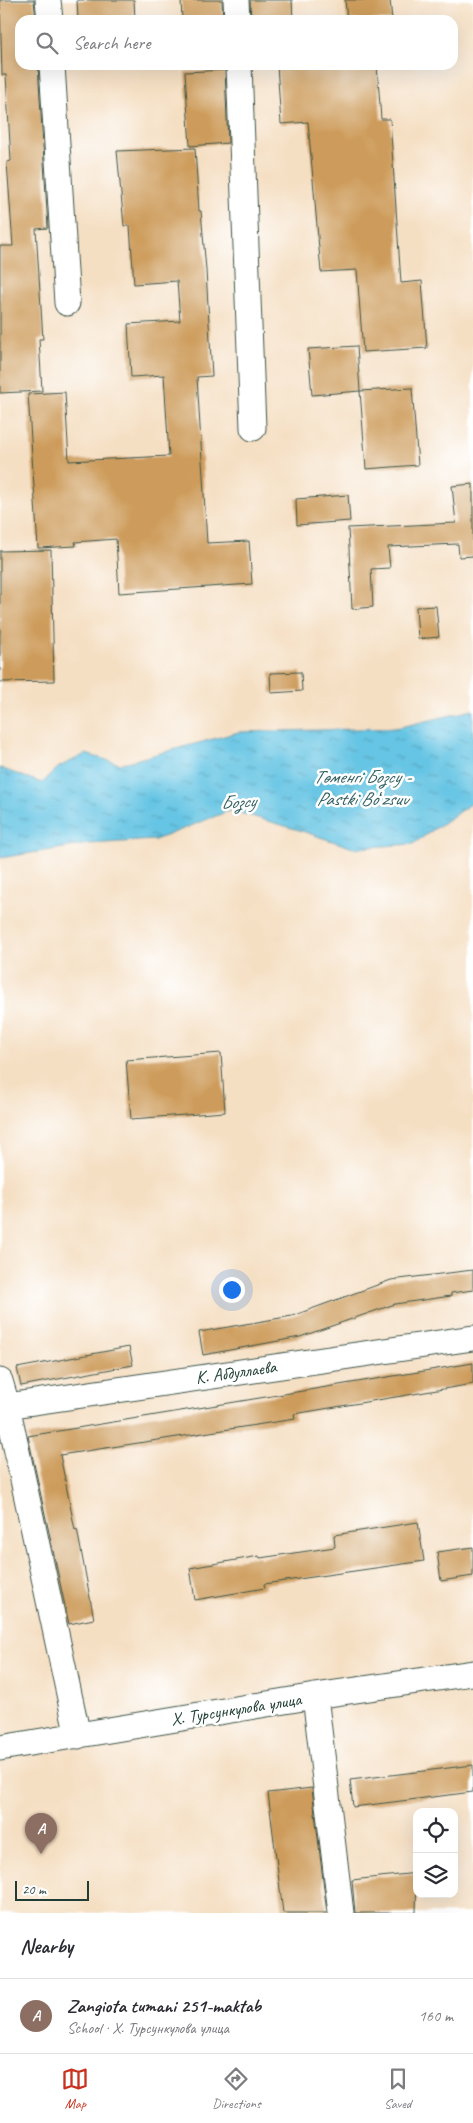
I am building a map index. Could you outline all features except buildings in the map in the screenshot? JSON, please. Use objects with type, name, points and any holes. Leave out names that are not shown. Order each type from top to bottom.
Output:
[{"type":"street","points":[[48,0],[50,15]]},
{"type":"street","points":[[236,0],[237,15]]},
{"type":"street","points":[[52,70],[67,303]]},
{"type":"street","points":[[239,70],[254,428]]},
{"type":"street","name":"К. Абдуллаева","points":[[4,1406],[473,1338]]},
{"type":"street","points":[[0,1381],[78,1736]]},
{"type":"street","name":"Х. Турсункулова улица","points":[[0,1748],[314,1696],[473,1673]]},
{"type":"street","points":[[314,1696],[341,1913]]},
{"type":"water","name":"Төменгі Бозсу - Pastki Boʻzsuv","points":[[473,710],[473,802],[413,844],[353,848],[231,810],[155,840],[88,844],[0,858],[0,768],[42,783],[59,767],[86,754],[120,764],[239,732],[396,728]]},
{"type":"place","name":"Zangiota tumani 251-maktab","points":[[41,1854]]},
{"type":"water label","name":"Бозсу","points":[[238,802]]}]
